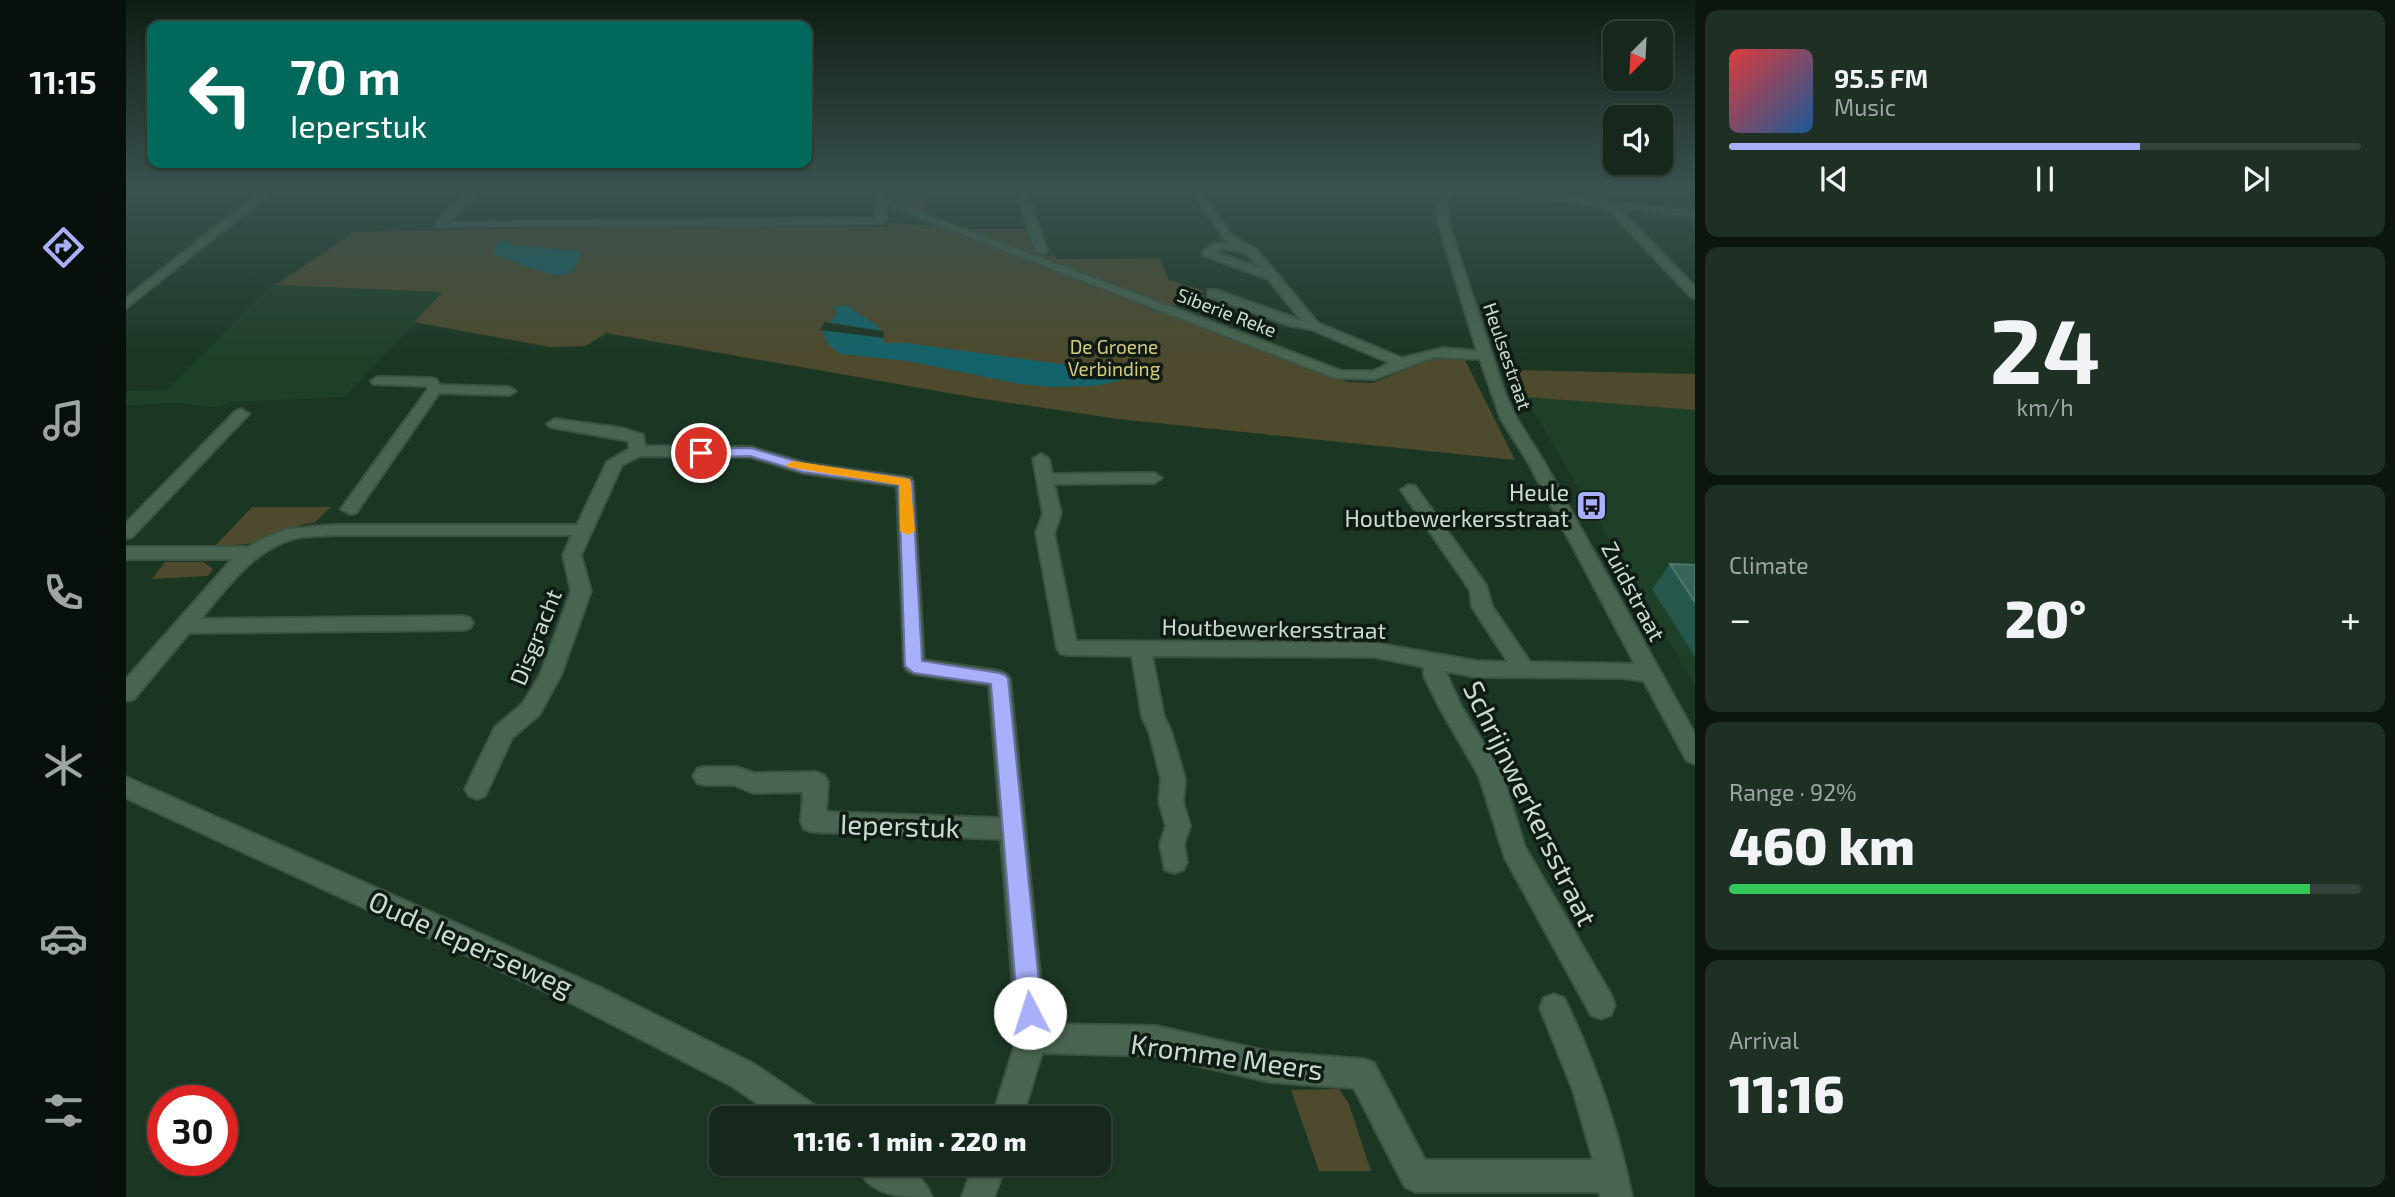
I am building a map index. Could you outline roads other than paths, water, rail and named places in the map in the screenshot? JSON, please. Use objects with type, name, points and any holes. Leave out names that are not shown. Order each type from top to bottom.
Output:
[{"type":"street","points":[[126,304],[199,246]]},
{"type":"street","name":"Siberie Reke","points":[[1002,246],[1340,375],[1375,375],[1429,351],[1456,351],[1486,356]]},
{"type":"street","points":[[1039,246],[1041,251]]},
{"type":"street","points":[[1271,275],[1208,253],[1217,246],[1244,246],[1252,251],[1313,326]]},
{"type":"street","name":"Heulsestraat","points":[[1451,246],[1509,419],[1529,450]]},
{"type":"street","points":[[1649,246],[1695,294]]},
{"type":"street","points":[[1212,293],[1296,323],[1313,326],[1402,363]]},
{"type":"street","points":[[378,381],[431,382],[435,389]]},
{"type":"street","points":[[435,389],[509,391]]},
{"type":"street","points":[[343,519],[435,389]]},
{"type":"street","points":[[126,533],[241,414]]},
{"type":"street","points":[[555,425],[621,433],[637,438],[637,451],[751,452],[803,468],[905,482],[914,666],[999,679],[1032,1038],[1011,1106]]},
{"type":"street","name":"Zuidstraat","points":[[1529,450],[1695,755]]},
{"type":"street","name":"Disgracht","points":[[477,789],[503,733],[531,709],[550,676],[581,591],[572,555],[615,462],[637,451]]},
{"type":"street","name":"Houtbewerkersstraat","points":[[1041,458],[1052,513],[1045,533],[1068,648],[1141,651],[1375,650],[1476,669],[1623,670],[1651,674]]},
{"type":"street","points":[[1046,479],[1154,478]]},
{"type":"street","points":[[1409,490],[1479,589],[1482,607],[1524,668]]},
{"type":"street","points":[[126,693],[237,563],[268,543],[294,533],[343,519],[582,530]]},
{"type":"street","points":[[126,553],[254,553]]},
{"type":"street","points":[[183,626],[463,624]]},
{"type":"street","points":[[1141,651],[1148,675],[1145,685],[1150,706],[1173,779],[1171,802],[1178,826],[1172,844],[1174,862]]},
{"type":"street","name":"Schrijnwerkersstraat","points":[[1434,662],[1435,676],[1452,710],[1490,774],[1514,850],[1601,1005]]},
{"type":"street","name":"Ieperstuk","points":[[705,776],[736,776],[753,783],[816,782],[813,822],[1013,829]]},
{"type":"street","name":"Oude Ieperseweg","points":[[126,787],[585,995],[743,1075],[788,1106]]},
{"type":"street","name":"Kromme Meers","points":[[1032,1038],[1156,1041],[1270,1067],[1363,1074],[1416,1176],[1614,1187],[1604,1135],[1583,1069],[1554,1008]]},
{"type":"street","points":[[888,1176],[916,1197]]},
{"type":"street","points":[[978,1197],[986,1176]]},
{"type":"water","points":[[496,246],[524,246],[579,251],[577,265],[570,272],[560,275],[496,255]]},
{"type":"water","points":[[846,305],[878,326],[884,343],[906,343],[1135,374],[1136,377],[1094,386],[1052,387],[1020,384],[908,361],[841,354],[828,344],[823,332],[837,313],[834,307]]},
{"type":"place","name":"Heule Houtbewerkersstraat","points":[[1592,505]]},
{"type":"park label","name":"De Groene Verbinding","points":[[1114,357]]}]
